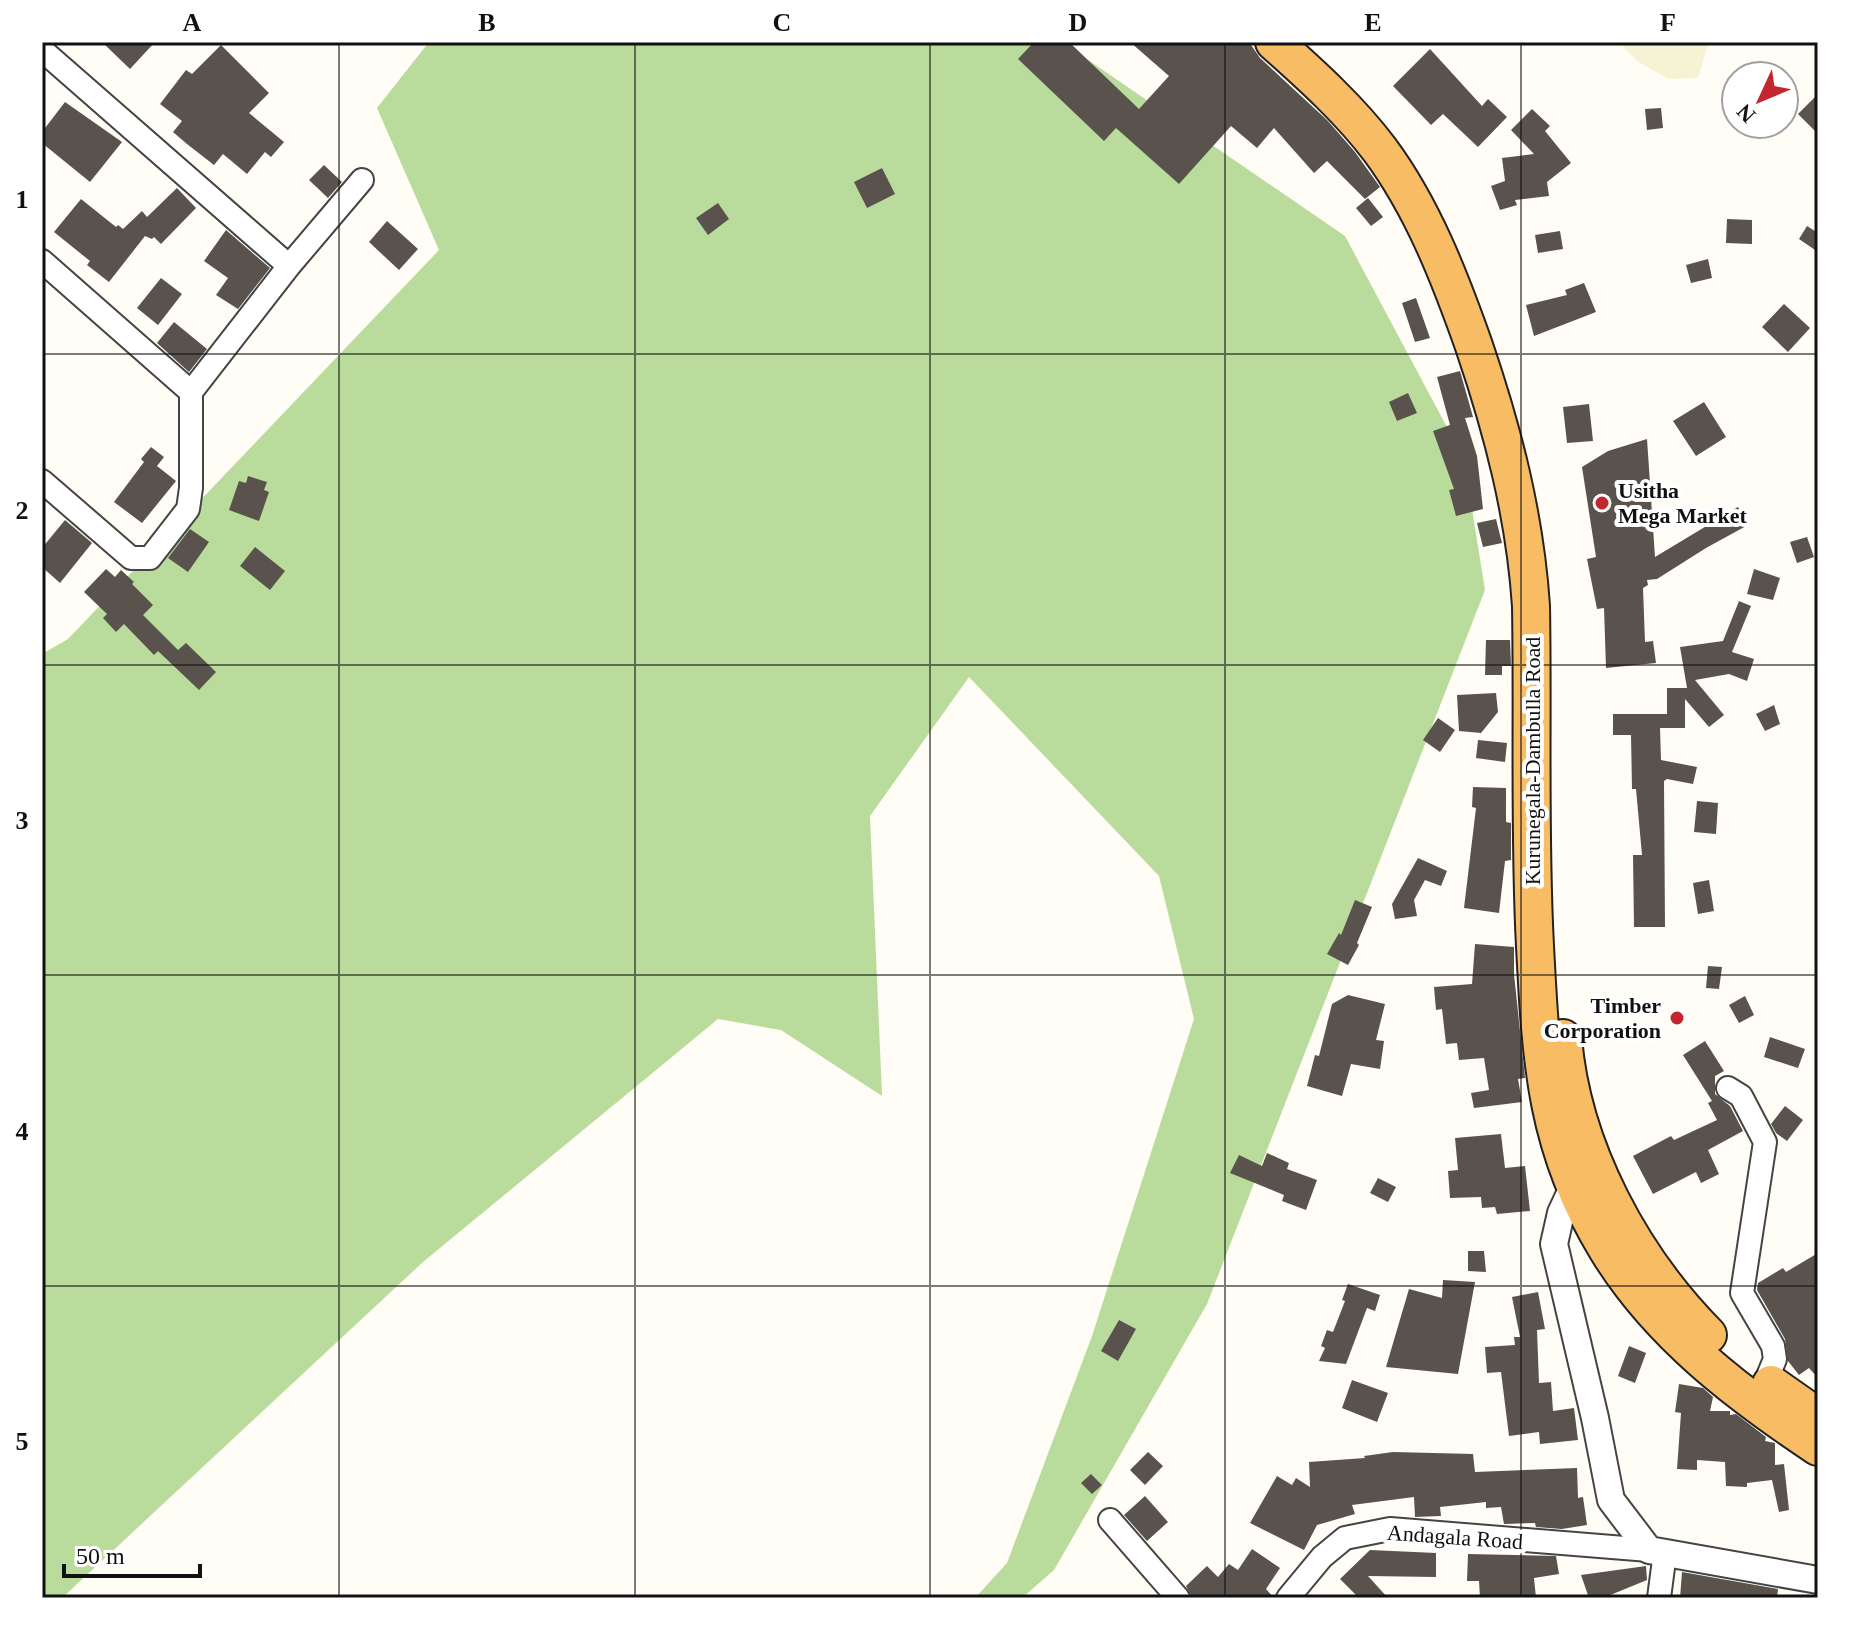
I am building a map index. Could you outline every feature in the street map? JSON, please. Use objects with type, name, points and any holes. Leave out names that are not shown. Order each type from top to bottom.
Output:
[{"type":"highway","name":"Kurunegala-Dambulla Road","points":[[1274,42],[1357,122],[1401,181],[1456,296],[1500,428],[1518,500],[1528,562],[1533,909],[1538,1024],[1547,1098],[1585,1177],[1607,1250],[1651,1309],[1682,1343],[1740,1392],[1818,1447]]},
{"type":"highway","name":"Kurunegala-Dambulla Road","points":[[1302,42],[1371,110],[1434,198],[1474,289],[1529,458],[1544,528],[1554,620],[1557,674],[1554,834],[1558,964],[1565,1060],[1582,1126],[1585,1177],[1613,1204],[1636,1243],[1683,1308],[1707,1334],[1818,1417]]},
{"type":"street","points":[[42,50],[289,266]]},
{"type":"street","points":[[42,481],[131,558],[150,558],[188,509],[191,488],[191,392],[289,266],[362,180]]},
{"type":"street","points":[[42,261],[191,392]]},
{"type":"street","points":[[1728,1088],[1741,1096],[1765,1142],[1742,1293],[1773,1346],[1775,1359],[1766,1381]]},
{"type":"street","points":[[1585,1177],[1561,1213],[1554,1244],[1611,1500],[1657,1551],[1818,1580]]},
{"type":"street","points":[[1110,1520],[1178,1598]]},
{"type":"street","name":"Andagala Road","points":[[1288,1598],[1322,1557],[1345,1538],[1390,1529],[1657,1551]]},
{"type":"street","points":[[1657,1551],[1659,1598]]},
{"type":"shaded area","points":[[1619,42],[1709,42],[1698,78],[1668,79],[1637,61]]},
{"type":"green space","points":[[429,42],[1062,42],[1345,236],[1464,459],[1485,590],[1207,1304],[1054,1570],[1022,1598],[975,1598],[1007,1563],[1092,1336],[1194,1019],[1159,876],[969,677],[870,816],[882,1096],[781,1030],[718,1019],[423,1262],[62,1598],[42,1598],[42,654],[68,639],[439,250],[377,108]]},
{"type":"building","points":[[102,42],[155,42],[130,69]]},
{"type":"building","points":[[1034,42],[1069,42],[1139,109],[1169,76],[1130,42],[1249,42],[1260,58],[1328,121],[1380,187],[1365,199],[1327,161],[1314,173],[1274,128],[1257,148],[1231,126],[1179,184],[1116,128],[1104,141],[1018,59]]},
{"type":"building","points":[[221,45],[269,93],[249,113],[284,142],[271,157],[265,152],[247,174],[223,154],[214,165],[187,144],[173,132],[182,121],[160,104],[186,70],[192,74]]},
{"type":"building","points":[[1430,49],[1482,106],[1488,99],[1507,117],[1478,147],[1443,114],[1431,125],[1393,86]]},
{"type":"building","points":[[1818,94],[1818,134],[1800,116],[1800,112]]},
{"type":"building","points":[[65,102],[122,142],[90,182],[42,143],[42,132]]},
{"type":"building","points":[[1661,108],[1663,128],[1647,130],[1645,109]]},
{"type":"building","points":[[1532,109],[1550,126],[1545,131],[1571,163],[1547,182],[1549,196],[1515,200],[1517,205],[1500,210],[1491,186],[1505,181],[1502,158],[1534,154],[1511,130]]},
{"type":"building","points":[[324,165],[342,182],[328,198],[309,180]]},
{"type":"building","points":[[882,168],[895,194],[867,208],[854,182]]},
{"type":"building","points":[[177,188],[196,208],[161,244],[154,237],[145,236],[109,282],[87,265],[90,261],[54,232],[81,199],[116,227],[118,225],[123,229],[142,211],[147,217]]},
{"type":"building","points":[[1368,198],[1383,217],[1371,226],[1356,208]]},
{"type":"building","points":[[718,203],[729,219],[708,235],[696,218]]},
{"type":"building","points":[[1727,219],[1752,220],[1752,244],[1726,243]]},
{"type":"building","points":[[387,221],[418,249],[399,270],[369,242]]},
{"type":"building","points":[[1807,226],[1818,233],[1818,252],[1799,239]]},
{"type":"building","points":[[226,230],[270,268],[238,309],[216,295],[228,278],[204,261]]},
{"type":"building","points":[[1560,231],[1563,249],[1538,253],[1535,235]]},
{"type":"building","points":[[1708,259],[1712,278],[1691,283],[1686,265]]},
{"type":"building","points":[[161,278],[182,294],[158,325],[137,308]]},
{"type":"building","points":[[1584,283],[1596,312],[1534,336],[1526,305],[1567,295],[1565,290]]},
{"type":"building","points":[[1416,298],[1430,338],[1415,342],[1402,303]]},
{"type":"building","points":[[1784,304],[1810,328],[1788,352],[1762,327]]},
{"type":"building","points":[[174,322],[207,349],[189,372],[157,343]]},
{"type":"building","points":[[1460,371],[1473,417],[1465,418],[1477,456],[1483,509],[1456,516],[1449,490],[1454,489],[1433,431],[1450,425],[1437,377]]},
{"type":"building","points":[[1408,393],[1417,413],[1397,421],[1389,402]]},
{"type":"building","points":[[1704,402],[1726,437],[1696,456],[1673,421]]},
{"type":"building","points":[[1589,404],[1593,441],[1567,443],[1563,407]]},
{"type":"building","points":[[1647,439],[1655,557],[1738,507],[1748,525],[1657,579],[1647,580],[1648,585],[1643,588],[1645,642],[1653,641],[1656,663],[1606,668],[1604,608],[1597,609],[1587,559],[1596,557],[1582,467],[1608,451]]},
{"type":"building","points":[[151,447],[164,457],[157,466],[176,481],[142,523],[114,502],[144,462],[141,459]]},
{"type":"building","points":[[248,476],[267,482],[264,490],[269,492],[259,521],[229,510],[239,481],[246,483]]},
{"type":"building","points":[[1496,519],[1502,543],[1483,547],[1477,523]]},
{"type":"building","points":[[65,520],[92,543],[60,583],[42,567],[42,548]]},
{"type":"building","points":[[190,529],[209,542],[188,572],[168,558]]},
{"type":"building","points":[[1807,537],[1814,557],[1797,563],[1790,542]]},
{"type":"building","points":[[255,547],[285,571],[270,590],[240,566]]},
{"type":"building","points":[[106,569],[115,577],[121,570],[134,582],[132,584],[153,605],[143,615],[178,650],[186,643],[216,672],[199,690],[158,651],[154,655],[124,624],[116,632],[103,618],[107,614],[84,592]]},
{"type":"building","points":[[1754,569],[1780,578],[1773,600],[1747,594]]},
{"type":"building","points":[[1739,601],[1751,606],[1732,652],[1754,659],[1747,681],[1729,674],[1695,680],[1724,715],[1709,727],[1685,699],[1685,728],[1660,728],[1661,760],[1697,767],[1693,784],[1664,781],[1665,927],[1634,927],[1633,855],[1642,855],[1636,789],[1632,789],[1631,735],[1613,735],[1613,714],[1667,714],[1667,688],[1687,688],[1680,647],[1723,641]]},
{"type":"building","points":[[1486,640],[1510,640],[1511,666],[1502,666],[1502,675],[1485,675]]},
{"type":"building","points":[[1496,693],[1498,712],[1481,733],[1459,731],[1457,695]]},
{"type":"building","points":[[1774,705],[1780,724],[1765,731],[1756,714]]},
{"type":"building","points":[[1438,718],[1455,730],[1440,752],[1423,740]]},
{"type":"building","points":[[1478,740],[1507,743],[1505,762],[1476,758]]},
{"type":"building","points":[[1473,787],[1506,788],[1506,822],[1511,823],[1511,860],[1505,861],[1499,913],[1464,908],[1476,808],[1472,807]]},
{"type":"building","points":[[1697,801],[1718,803],[1716,834],[1694,832]]},
{"type":"building","points":[[1418,858],[1447,871],[1441,886],[1425,880],[1414,900],[1417,916],[1395,919],[1392,904]]},
{"type":"building","points":[[1709,880],[1714,911],[1698,914],[1693,883]]},
{"type":"building","points":[[1355,900],[1372,907],[1357,943],[1359,945],[1348,965],[1327,954],[1339,933],[1341,935]]},
{"type":"building","points":[[1475,944],[1514,947],[1525,1078],[1518,1079],[1522,1102],[1474,1108],[1471,1093],[1489,1090],[1484,1058],[1459,1060],[1457,1043],[1446,1044],[1442,1009],[1436,1010],[1434,987],[1472,984]]},
{"type":"building","points":[[1708,966],[1722,967],[1719,989],[1706,988]]},
{"type":"building","points":[[1348,995],[1385,1004],[1376,1040],[1384,1041],[1380,1069],[1351,1064],[1342,1096],[1307,1086],[1315,1055],[1319,1056],[1332,1004]]},
{"type":"building","points":[[1745,996],[1754,1015],[1739,1023],[1729,1005]]},
{"type":"building","points":[[1770,1037],[1805,1049],[1798,1068],[1764,1057]]},
{"type":"building","points":[[1705,1041],[1724,1071],[1715,1076],[1715,1094],[1730,1106],[1743,1131],[1708,1150],[1719,1174],[1701,1183],[1696,1172],[1653,1194],[1633,1156],[1671,1136],[1674,1140],[1717,1120],[1708,1103],[1712,1101],[1683,1055]]},
{"type":"building","points":[[1785,1106],[1803,1120],[1787,1141],[1776,1133],[1771,1124]]},
{"type":"building","points":[[1501,1134],[1505,1168],[1525,1166],[1530,1211],[1497,1214],[1495,1207],[1482,1208],[1481,1197],[1450,1198],[1448,1171],[1458,1170],[1455,1138]]},
{"type":"building","points":[[1267,1153],[1289,1163],[1287,1169],[1317,1180],[1306,1210],[1282,1201],[1284,1195],[1230,1173],[1239,1155],[1262,1166]]},
{"type":"building","points":[[1378,1178],[1396,1187],[1388,1202],[1370,1193]]},
{"type":"building","points":[[1468,1251],[1484,1251],[1486,1272],[1468,1271]]},
{"type":"building","points":[[1818,1253],[1818,1378],[1809,1368],[1799,1375],[1788,1361],[1785,1339],[1757,1290],[1758,1283],[1783,1268],[1786,1272]]},
{"type":"building","points":[[1443,1280],[1475,1282],[1458,1374],[1386,1367],[1409,1289],[1442,1298]]},
{"type":"building","points":[[1348,1284],[1380,1295],[1375,1311],[1367,1308],[1346,1364],[1319,1361],[1325,1348],[1321,1346],[1327,1330],[1333,1332]]},
{"type":"building","points":[[1538,1292],[1545,1329],[1537,1330],[1539,1383],[1551,1382],[1553,1411],[1574,1408],[1578,1440],[1540,1444],[1539,1432],[1509,1436],[1501,1372],[1487,1373],[1485,1347],[1515,1345],[1514,1337],[1520,1337],[1512,1297]]},
{"type":"building","points":[[1119,1320],[1136,1329],[1118,1361],[1101,1351]]},
{"type":"building","points":[[1629,1346],[1646,1353],[1635,1383],[1618,1376]]},
{"type":"building","points":[[1352,1380],[1388,1393],[1377,1422],[1342,1408]]},
{"type":"building","points":[[1679,1384],[1703,1388],[1713,1397],[1710,1411],[1730,1411],[1730,1415],[1736,1414],[1766,1437],[1765,1441],[1775,1443],[1775,1465],[1784,1464],[1789,1510],[1779,1512],[1772,1480],[1747,1483],[1747,1487],[1726,1486],[1725,1462],[1697,1460],[1697,1470],[1677,1469],[1681,1413],[1675,1412]]},
{"type":"building","points":[[1148,1452],[1163,1466],[1145,1485],[1130,1470]]},
{"type":"building","points":[[1393,1452],[1473,1454],[1475,1472],[1577,1468],[1578,1498],[1583,1497],[1587,1525],[1562,1529],[1536,1527],[1535,1523],[1504,1524],[1501,1507],[1486,1508],[1486,1502],[1440,1507],[1441,1516],[1415,1517],[1414,1497],[1352,1505],[1355,1514],[1317,1525],[1304,1550],[1250,1523],[1277,1476],[1292,1485],[1296,1478],[1310,1487],[1309,1462],[1365,1458]]},
{"type":"building","points":[[1091,1474],[1102,1485],[1092,1494],[1081,1483]]},
{"type":"building","points":[[1145,1496],[1168,1522],[1147,1541],[1124,1515]]},
{"type":"building","points":[[1252,1549],[1280,1568],[1266,1589],[1274,1598],[1192,1598],[1186,1586],[1207,1566],[1218,1577],[1229,1564],[1238,1570]]},
{"type":"building","points":[[1370,1550],[1436,1553],[1436,1577],[1368,1576],[1388,1598],[1359,1598],[1340,1579]]},
{"type":"building","points":[[1468,1554],[1556,1556],[1559,1574],[1534,1578],[1536,1598],[1480,1598],[1479,1581],[1467,1581]]},
{"type":"building","points":[[1646,1566],[1647,1580],[1603,1598],[1589,1598],[1581,1575]]},
{"type":"building","points":[[1682,1572],[1778,1589],[1777,1598],[1680,1598]]},
{"type":"place","name":"Usitha Mega Market","points":[[1602,503]]},
{"type":"place","name":"Timber Corporation","points":[[1677,1018]]}]
